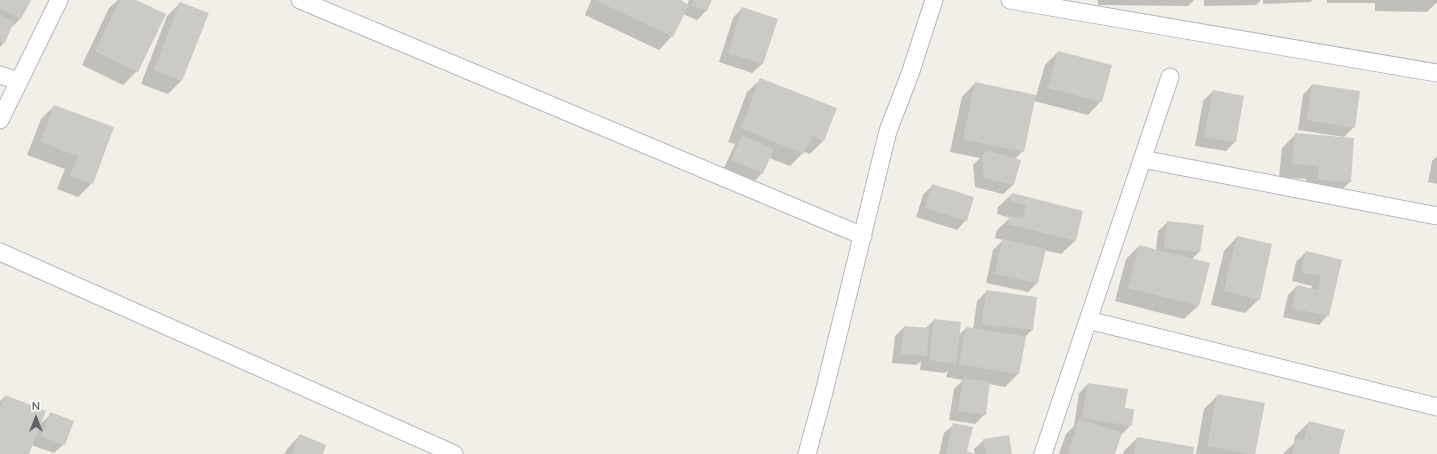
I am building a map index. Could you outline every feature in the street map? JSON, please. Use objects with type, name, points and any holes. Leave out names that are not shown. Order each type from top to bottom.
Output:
[{"type":"street","points":[[0,120],[59,0]]},
{"type":"street","points":[[300,0],[863,236]]},
{"type":"street","points":[[807,454],[824,392],[888,131],[910,74],[934,0]]},
{"type":"street","points":[[1010,0],[1437,73]]},
{"type":"street","points":[[0,75],[19,81]]},
{"type":"street","points":[[1043,454],[1170,77]]},
{"type":"street","points":[[1142,159],[1437,216]]},
{"type":"street","points":[[0,252],[454,454]]},
{"type":"street","points":[[1088,320],[1437,407]]},
{"type":"building","points":[[0,0],[31,0],[21,19],[0,9]]},
{"type":"building","points":[[120,0],[136,0],[166,14],[138,72],[95,51]]},
{"type":"building","points":[[681,0],[689,5],[673,37],[597,1]]},
{"type":"building","points":[[694,0],[712,0],[707,11],[692,5]]},
{"type":"building","points":[[180,2],[209,13],[182,81],[154,70]]},
{"type":"building","points":[[742,7],[778,19],[763,64],[728,53]]},
{"type":"building","points":[[0,15],[14,21],[5,43],[0,41]]},
{"type":"building","points":[[1058,51],[1112,65],[1102,102],[1048,88]]},
{"type":"building","points":[[760,78],[837,108],[824,141],[812,136],[804,154],[741,128]]},
{"type":"building","points":[[975,82],[1036,95],[1024,152],[963,139]]},
{"type":"building","points":[[1312,84],[1360,91],[1355,128],[1307,120]]},
{"type":"building","points":[[1213,90],[1244,96],[1236,142],[1204,137]]},
{"type":"building","points":[[54,105],[114,127],[93,184],[70,176],[78,156],[40,142]]},
{"type":"building","points":[[1295,133],[1354,138],[1351,182],[1318,180],[1319,166],[1292,164]]},
{"type":"building","points":[[742,135],[774,149],[763,174],[731,160]]},
{"type":"building","points":[[988,151],[1021,160],[1014,185],[984,178],[982,155]]},
{"type":"building","points":[[932,184],[974,197],[967,221],[925,208]]},
{"type":"building","points":[[1012,193],[1083,211],[1076,241],[1008,224],[1010,216],[1023,219],[1026,205],[1010,201]]},
{"type":"building","points":[[1167,221],[1204,225],[1200,252],[1164,248]]},
{"type":"building","points":[[1237,236],[1272,244],[1260,300],[1224,291]]},
{"type":"building","points":[[1002,239],[1046,249],[1038,283],[995,274]]},
{"type":"building","points":[[1139,245],[1210,263],[1199,306],[1128,288]]},
{"type":"building","points":[[1306,251],[1342,260],[1329,316],[1292,308],[1297,285],[1318,290],[1321,276],[1301,272]]},
{"type":"building","points":[[986,290],[1037,297],[1033,330],[982,324]]},
{"type":"building","points":[[934,319],[961,322],[956,364],[929,360]]},
{"type":"building","points":[[904,326],[929,328],[927,356],[901,354]]},
{"type":"building","points":[[966,327],[1026,337],[1019,374],[959,364]]},
{"type":"building","points":[[963,378],[990,382],[986,415],[958,411]]},
{"type":"building","points":[[1088,383],[1128,389],[1125,408],[1134,409],[1132,426],[1082,418]]},
{"type":"building","points":[[1217,394],[1265,403],[1255,454],[1207,446]]},
{"type":"building","points":[[5,395],[46,411],[29,454],[0,454],[0,408]]},
{"type":"building","points":[[50,412],[74,421],[65,445],[41,436]]},
{"type":"building","points":[[1079,419],[1122,433],[1115,454],[1068,454]]},
{"type":"building","points":[[1309,421],[1345,430],[1339,454],[1292,454],[1296,439],[1304,441]]},
{"type":"building","points":[[953,423],[973,427],[967,451],[975,454],[946,454]]},
{"type":"building","points":[[300,434],[326,445],[323,454],[291,454]]},
{"type":"building","points":[[1009,435],[1012,454],[986,454],[983,439]]},
{"type":"building","points":[[1137,437],[1194,447],[1193,454],[1134,454]]}]
